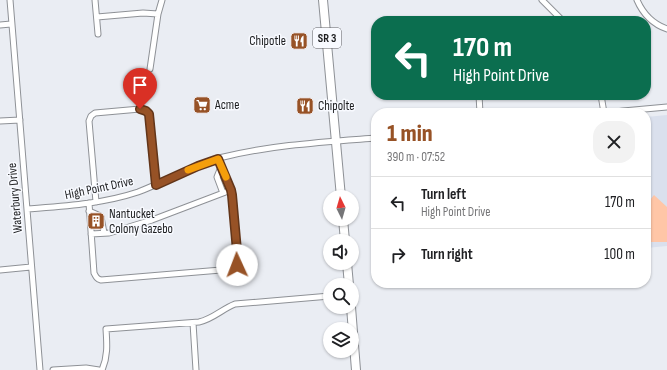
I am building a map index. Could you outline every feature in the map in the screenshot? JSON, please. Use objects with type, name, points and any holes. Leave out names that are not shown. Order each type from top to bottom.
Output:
[{"type":"main road","name":"SR 3","points":[[324,0],[340,190]]},
{"type":"main road","points":[[355,358],[356,370]]},
{"type":"street","name":"Waterbury Drive","points":[[10,0],[40,370]]},
{"type":"street","points":[[95,0],[98,34]]},
{"type":"street","points":[[150,69],[158,14],[162,0]]},
{"type":"street","points":[[542,0],[558,16]]},
{"type":"street","points":[[637,0],[647,16]]},
{"type":"street","points":[[97,17],[143,13],[158,14]]},
{"type":"street","points":[[651,19],[667,29]]},
{"type":"street","points":[[0,25],[11,24]]},
{"type":"street","points":[[651,108],[667,107]]},
{"type":"street","points":[[96,202],[89,121],[91,116],[95,114],[140,109],[145,110],[148,113],[156,185]]},
{"type":"street","points":[[0,122],[20,120]]},
{"type":"street","name":"High Point Drive","points":[[27,209],[89,204],[128,195],[156,185],[198,166],[246,152],[267,148],[371,138]]},
{"type":"street","points":[[89,204],[94,273],[97,278],[102,280],[233,269],[238,262],[232,195],[218,159]]},
{"type":"street","points":[[221,167],[217,177],[223,193]]},
{"type":"street","points":[[91,234],[110,232],[152,220],[231,190]]},
{"type":"street","points":[[89,211],[101,217],[104,233]]},
{"type":"street","points":[[0,270],[31,267]]},
{"type":"street","points":[[102,370],[107,351],[106,329],[193,323],[212,318],[222,310],[235,304],[323,297]]},
{"type":"street","points":[[193,323],[196,370]]},
{"type":"street","points":[[53,370],[86,368],[99,370]]},
{"type":"shaded area","points":[[667,115],[667,246],[651,248],[651,117]]},
{"type":"shaded area","points":[[654,195],[667,207],[667,242],[651,242],[651,199]]},
{"type":"slow traffic","points":[[188,170],[218,159],[226,177]]},
{"type":"place","name":"Chipotle","points":[[299,41]]},
{"type":"place","name":"Acme","points":[[202,105]]},
{"type":"place","name":"Chipolte","points":[[305,106]]},
{"type":"place","name":"Nantucket Colony Gazebo","points":[[96,221]]},
{"type":"route","points":[[140,109],[149,114],[156,185],[198,166],[218,159],[232,195],[238,262],[237,265]]}]
